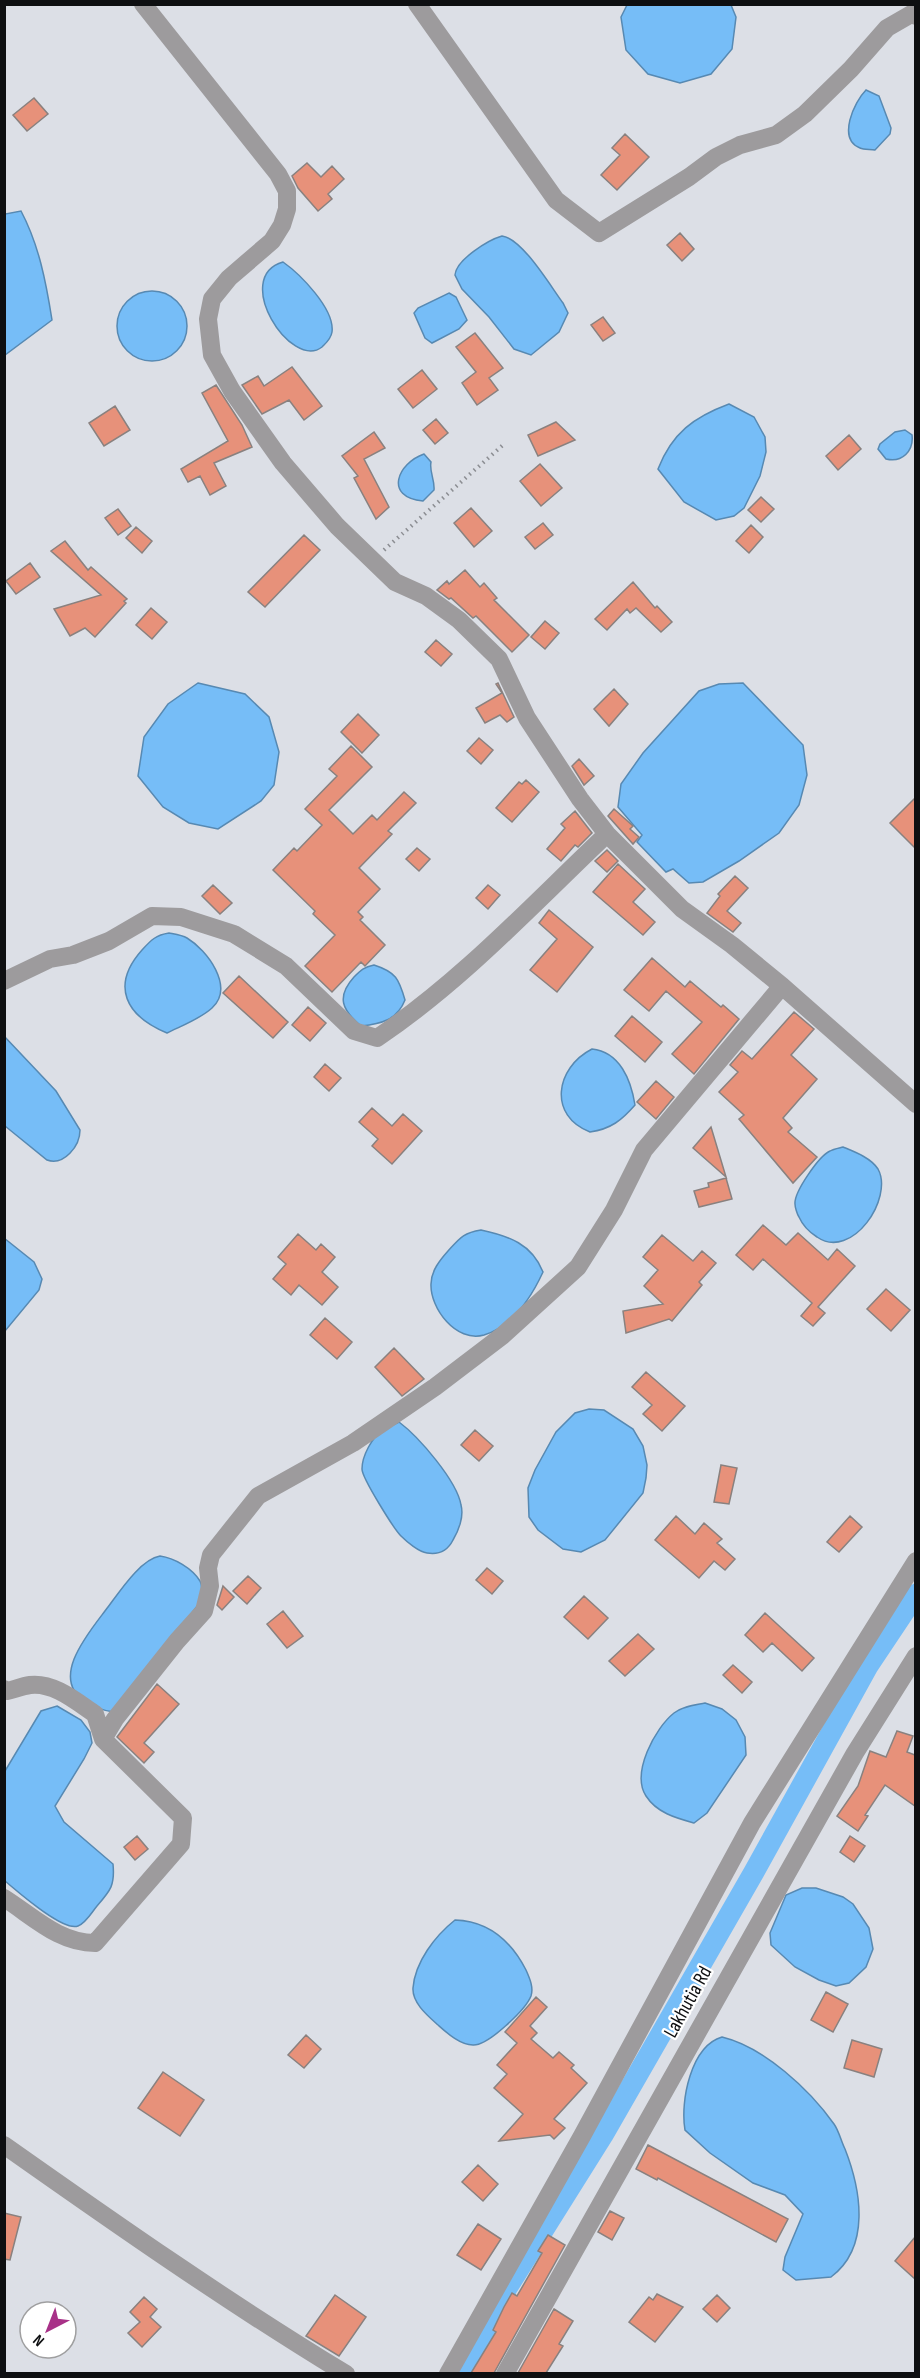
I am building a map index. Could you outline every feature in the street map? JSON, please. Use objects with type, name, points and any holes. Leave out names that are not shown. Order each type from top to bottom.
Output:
[{"type":"street","points":[[143,4],[278,174],[287,191],[285,217],[272,241],[229,278],[212,299],[208,320],[213,355],[232,392],[283,464],[337,526],[395,582],[426,596],[459,620],[499,659],[527,718],[580,799],[607,834],[682,909],[732,945],[782,986],[915,1104]]},
{"type":"street","points":[[417,4],[556,200],[599,233],[681,183],[716,157],[740,145],[776,135],[805,114],[851,69],[887,28],[913,13],[915,16]]},
{"type":"street","points":[[4,981],[50,958],[74,955],[109,940],[152,916],[180,917],[234,934],[286,966],[354,1031],[377,1038],[460,975],[607,834]]},
{"type":"street","points":[[103,1739],[115,1719],[170,1649],[204,1611],[210,1586],[208,1568],[211,1556],[258,1496],[353,1443],[435,1387],[502,1336],[578,1267],[614,1210],[644,1150],[782,986]]},
{"type":"street","points":[[448,2373],[582,2136],[752,1823],[915,1561]]},
{"type":"street","name":"Lakhutia Rd","points":[[505,2373],[843,1773],[915,1656]]},
{"type":"street","points":[[4,1689],[7,1691],[31,1685],[50,1687],[95,1714],[103,1739],[183,1818],[181,1844],[95,1943],[78,1943],[57,1934],[4,1898]]},
{"type":"street","points":[[4,2145],[106,2217],[301,2346],[346,2373]]},
{"type":"path","points":[[372,560],[503,445]]},
{"type":"water","points":[[627,5],[731,5],[736,17],[732,49],[711,74],[680,83],[648,74],[626,50],[621,17]]},
{"type":"water","points":[[866,90],[879,96],[891,128],[890,134],[875,150],[860,148],[853,143],[850,137],[850,120],[853,111]]},
{"type":"water","points":[[21,211],[37,250],[52,320],[5,355],[5,214]]},
{"type":"water","points":[[502,236],[510,239],[527,254],[544,275],[568,313],[559,332],[531,355],[514,349],[489,317],[462,289],[455,275],[467,257],[481,246]]},
{"type":"water","points":[[283,262],[307,283],[328,313],[332,332],[322,347],[309,351],[296,346],[282,335],[271,319],[264,302],[263,285],[268,271]]},
{"type":"water","points":[[152,291],[171,297],[181,307],[187,326],[181,345],[171,355],[152,361],[133,355],[123,345],[117,326],[123,307],[133,297]]},
{"type":"water","points":[[449,293],[456,297],[467,320],[459,329],[432,343],[425,338],[414,313],[418,308]]},
{"type":"water","points":[[729,404],[754,417],[765,437],[766,452],[760,476],[744,508],[734,516],[716,520],[684,502],[658,469],[677,436],[695,421]]},
{"type":"water","points":[[905,430],[912,435],[909,451],[897,459],[886,459],[878,449],[880,444],[895,432]]},
{"type":"water","points":[[424,454],[431,462],[434,490],[423,501],[410,498],[403,493],[399,487],[399,479],[407,465]]},
{"type":"water","points":[[198,683],[245,694],[269,717],[279,752],[274,785],[261,801],[218,829],[189,823],[163,807],[138,776],[144,737],[168,704]]},
{"type":"water","points":[[743,683],[803,745],[807,775],[799,805],[779,833],[739,861],[703,882],[689,883],[673,869],[666,872],[637,842],[642,835],[618,807],[621,784],[643,753],[699,691],[719,684]]},
{"type":"water","points":[[169,933],[187,938],[203,951],[216,970],[221,990],[218,999],[207,1012],[167,1033],[141,1018],[127,999],[125,988],[132,963],[142,950],[154,939]]},
{"type":"water","points":[[374,965],[387,970],[395,977],[405,1000],[398,1012],[388,1020],[361,1026],[349,1014],[343,997],[348,984],[354,977],[363,969]]},
{"type":"water","points":[[4,1036],[56,1091],[80,1130],[74,1148],[59,1160],[47,1160],[5,1126]]},
{"type":"water","points":[[592,1049],[602,1051],[617,1061],[631,1086],[635,1105],[616,1123],[590,1132],[577,1125],[567,1115],[562,1104],[561,1092],[570,1068]]},
{"type":"water","points":[[843,1147],[858,1153],[875,1165],[881,1181],[880,1195],[867,1223],[856,1234],[844,1241],[830,1242],[817,1237],[806,1228],[798,1216],[795,1204],[798,1191],[825,1154]]},
{"type":"water","points":[[481,1230],[501,1235],[526,1248],[533,1254],[543,1272],[527,1301],[512,1318],[494,1331],[474,1336],[464,1334],[447,1322],[435,1303],[431,1284],[436,1266],[452,1246],[466,1235]]},
{"type":"water","points":[[4,1238],[34,1262],[42,1279],[39,1290],[5,1331]]},
{"type":"water","points":[[589,1409],[604,1410],[633,1429],[643,1446],[647,1465],[643,1493],[605,1540],[581,1552],[563,1549],[538,1530],[529,1517],[528,1488],[556,1432],[575,1413]]},
{"type":"water","points":[[399,1422],[436,1460],[458,1495],[462,1509],[459,1527],[451,1544],[439,1552],[420,1551],[401,1536],[363,1474],[364,1458],[372,1442],[383,1430]]},
{"type":"water","points":[[160,1556],[182,1564],[197,1576],[202,1586],[202,1600],[114,1712],[106,1711],[85,1701],[75,1691],[71,1680],[76,1654],[92,1628],[131,1577],[146,1563]]},
{"type":"water","points":[[705,1703],[722,1709],[736,1720],[745,1737],[746,1755],[707,1813],[694,1823],[661,1811],[650,1802],[642,1786],[641,1775],[647,1751],[667,1720],[681,1709]]},
{"type":"water","points":[[57,1706],[81,1720],[90,1732],[92,1743],[55,1806],[64,1822],[113,1864],[113,1882],[109,1891],[86,1920],[78,1926],[62,1923],[51,1917],[5,1881],[5,1771],[41,1711]]},
{"type":"water","points":[[802,1888],[816,1888],[843,1897],[853,1904],[869,1928],[873,1949],[866,1967],[849,1983],[836,1986],[819,1980],[795,1967],[771,1945],[770,1933],[786,1895]]},
{"type":"water","points":[[455,1920],[478,1924],[497,1934],[520,1960],[532,1986],[528,2002],[497,2033],[480,2044],[468,2044],[450,2035],[421,2009],[413,1994],[415,1978],[427,1950]]},
{"type":"water","points":[[722,2037],[754,2050],[785,2072],[812,2097],[837,2130],[851,2165],[859,2217],[852,2250],[844,2265],[831,2277],[796,2280],[783,2270],[785,2257],[803,2214],[785,2195],[753,2183],[710,2153],[685,2130],[686,2090],[695,2063],[711,2042]]},
{"type":"building","points":[[34,98],[48,114],[27,131],[13,115]]},
{"type":"building","points":[[625,134],[649,157],[617,190],[601,175],[620,155],[612,148]]},
{"type":"building","points":[[307,163],[321,177],[332,166],[344,179],[328,194],[332,199],[318,211],[298,188],[292,176]]},
{"type":"building","points":[[680,233],[694,249],[682,261],[667,245]]},
{"type":"building","points":[[603,317],[615,333],[603,341],[591,325]]},
{"type":"building","points":[[475,333],[503,368],[489,378],[498,390],[477,405],[462,383],[476,372],[456,347]]},
{"type":"building","points":[[292,367],[322,406],[304,420],[289,400],[262,414],[242,385],[258,376],[264,386]]},
{"type":"building","points":[[422,370],[437,389],[413,408],[398,389]]},
{"type":"building","points":[[216,385],[242,425],[252,447],[214,463],[226,486],[210,495],[200,476],[188,482],[181,469],[228,441],[202,393]]},
{"type":"building","points":[[115,406],[130,430],[104,446],[89,423]]},
{"type":"building","points":[[436,419],[448,433],[435,444],[423,430]]},
{"type":"building","points":[[556,422],[575,440],[538,456],[528,435]]},
{"type":"building","points":[[374,432],[385,448],[364,459],[389,507],[376,519],[354,478],[358,476],[342,456]]},
{"type":"building","points":[[849,435],[861,449],[838,470],[826,456]]},
{"type":"building","points":[[540,464],[562,488],[541,506],[520,481]]},
{"type":"building","points":[[761,497],[774,509],[761,522],[748,510]]},
{"type":"building","points":[[471,508],[492,531],[474,547],[454,523]]},
{"type":"building","points":[[118,509],[131,526],[118,535],[105,518]]},
{"type":"building","points":[[543,523],[553,535],[535,549],[525,537]]},
{"type":"building","points":[[751,525],[763,537],[749,553],[736,541]]},
{"type":"building","points":[[136,527],[152,541],[142,553],[126,538]]},
{"type":"building","points":[[304,535],[320,550],[265,607],[248,592]]},
{"type":"building","points":[[65,541],[88,570],[91,567],[127,599],[124,601],[126,603],[95,637],[85,628],[70,636],[54,609],[101,595],[51,551]]},
{"type":"building","points":[[30,563],[40,577],[16,594],[6,581]]},
{"type":"building","points":[[465,570],[480,587],[484,583],[497,598],[494,600],[529,635],[512,652],[476,616],[473,618],[451,598],[449,599],[437,590],[447,581],[449,584]]},
{"type":"building","points":[[633,582],[655,608],[657,606],[672,622],[661,632],[636,608],[630,613],[627,609],[607,630],[595,619]]},
{"type":"building","points":[[151,608],[167,622],[152,639],[136,625]]},
{"type":"building","points":[[545,621],[559,633],[545,649],[531,637]]},
{"type":"building","points":[[436,640],[452,654],[441,666],[425,652]]},
{"type":"building","points":[[498,683],[514,717],[507,722],[500,715],[485,723],[476,708],[502,693],[496,684]]},
{"type":"building","points":[[614,689],[628,704],[609,726],[594,709]]},
{"type":"building","points":[[358,714],[379,735],[362,753],[341,732]]},
{"type":"building","points":[[479,738],[493,750],[481,764],[467,751]]},
{"type":"building","points":[[351,746],[372,767],[329,810],[353,834],[372,815],[377,820],[404,792],[416,803],[388,831],[392,834],[359,868],[380,889],[358,912],[363,917],[360,920],[385,945],[365,966],[361,962],[332,992],[305,966],[335,935],[313,914],[315,911],[273,870],[294,848],[297,851],[322,825],[305,809],[337,776],[329,769]]},
{"type":"building","points":[[579,759],[594,776],[584,785],[572,766]]},
{"type":"building","points":[[526,780],[539,792],[512,822],[496,808],[519,782],[522,784]]},
{"type":"building","points":[[915,798],[915,848],[890,823]]},
{"type":"building","points":[[614,809],[633,826],[630,829],[639,837],[633,844],[608,816]]},
{"type":"building","points":[[575,811],[592,833],[578,847],[575,845],[561,861],[547,849],[565,828],[561,824]]},
{"type":"building","points":[[417,848],[430,859],[419,871],[406,859]]},
{"type":"building","points":[[607,850],[618,861],[607,872],[595,861]]},
{"type":"building","points":[[618,864],[645,889],[633,902],[655,922],[643,935],[593,892]]},
{"type":"building","points":[[735,876],[748,888],[727,911],[741,923],[733,932],[707,913],[720,896],[718,894]]},
{"type":"building","points":[[213,885],[232,903],[220,914],[202,896]]},
{"type":"building","points":[[488,885],[500,895],[488,909],[476,898]]},
{"type":"building","points":[[549,910],[593,947],[557,992],[530,970],[557,939],[539,923]]},
{"type":"building","points":[[652,958],[685,987],[690,981],[739,1019],[694,1074],[672,1054],[702,1022],[666,991],[649,1011],[624,990]]},
{"type":"building","points":[[239,976],[288,1022],[273,1038],[223,993]]},
{"type":"building","points":[[308,1007],[326,1023],[310,1041],[292,1025]]},
{"type":"building","points":[[794,1012],[814,1029],[791,1055],[817,1079],[783,1118],[792,1128],[788,1132],[817,1157],[793,1183],[739,1119],[744,1115],[719,1092],[738,1072],[730,1065],[742,1051],[752,1059]]},
{"type":"building","points":[[632,1016],[662,1042],[645,1062],[615,1036]]},
{"type":"building","points":[[325,1064],[341,1078],[329,1091],[314,1077]]},
{"type":"building","points":[[656,1081],[674,1097],[656,1119],[637,1102]]},
{"type":"building","points":[[372,1108],[392,1126],[403,1114],[422,1131],[392,1164],[372,1146],[378,1139],[359,1122]]},
{"type":"building","points":[[711,1127],[726,1177],[693,1148]]},
{"type":"building","points":[[726,1178],[732,1199],[699,1207],[694,1191],[709,1187],[708,1183]]},
{"type":"building","points":[[763,1225],[786,1245],[798,1233],[828,1260],[837,1249],[855,1266],[818,1307],[825,1313],[813,1326],[801,1316],[812,1303],[763,1259],[753,1270],[736,1255]]},
{"type":"building","points":[[298,1234],[316,1250],[321,1244],[335,1257],[322,1272],[338,1287],[322,1305],[299,1285],[291,1295],[273,1279],[286,1264],[278,1257]]},
{"type":"building","points":[[662,1235],[693,1261],[702,1251],[716,1263],[699,1282],[702,1285],[672,1321],[669,1319],[626,1333],[623,1311],[663,1304],[644,1286],[658,1270],[643,1257]]},
{"type":"building","points":[[886,1289],[910,1310],[891,1331],[867,1309]]},
{"type":"building","points":[[325,1318],[352,1342],[337,1359],[310,1335]]},
{"type":"building","points":[[394,1348],[424,1379],[402,1396],[375,1367]]},
{"type":"building","points":[[646,1372],[685,1406],[662,1431],[643,1414],[652,1405],[632,1387]]},
{"type":"building","points":[[475,1430],[493,1446],[479,1461],[461,1445]]},
{"type":"building","points":[[721,1465],[737,1468],[729,1504],[714,1502]]},
{"type":"building","points":[[676,1516],[695,1534],[704,1523],[722,1539],[717,1543],[735,1559],[725,1570],[714,1561],[699,1578],[655,1540]]},
{"type":"building","points":[[850,1516],[862,1527],[839,1552],[827,1542]]},
{"type":"building","points":[[487,1568],[503,1581],[492,1594],[476,1580]]},
{"type":"building","points":[[248,1576],[261,1588],[247,1604],[233,1591]]},
{"type":"building","points":[[223,1586],[234,1597],[222,1610],[217,1605]]},
{"type":"building","points":[[584,1596],[608,1618],[588,1639],[564,1617]]},
{"type":"building","points":[[283,1611],[303,1636],[287,1648],[267,1624]]},
{"type":"building","points":[[765,1613],[814,1658],[802,1671],[772,1643],[763,1652],[745,1635]]},
{"type":"building","points":[[638,1634],[654,1649],[625,1676],[609,1661]]},
{"type":"building","points":[[733,1665],[752,1682],[742,1693],[723,1675]]},
{"type":"building","points":[[157,1684],[179,1704],[144,1743],[154,1752],[144,1763],[117,1737]]},
{"type":"building","points":[[897,1731],[913,1736],[907,1752],[915,1755],[915,1806],[885,1785],[865,1815],[868,1816],[858,1831],[837,1816],[858,1786],[870,1751],[886,1757]]},
{"type":"building","points":[[137,1836],[148,1849],[135,1860],[124,1847]]},
{"type":"building","points":[[850,1836],[865,1846],[854,1862],[840,1852]]},
{"type":"building","points":[[826,1992],[848,2004],[833,2032],[811,2020]]},
{"type":"building","points":[[536,1997],[547,2007],[530,2026],[537,2033],[531,2039],[553,2058],[559,2052],[574,2065],[571,2068],[587,2083],[554,2119],[565,2128],[554,2139],[550,2135],[499,2141],[523,2114],[494,2088],[507,2074],[497,2065],[517,2043],[505,2032]]},
{"type":"building","points":[[306,2035],[321,2049],[304,2068],[288,2055]]},
{"type":"building","points":[[852,2040],[882,2049],[874,2077],[844,2068]]},
{"type":"building","points":[[163,2072],[204,2100],[180,2136],[138,2108]]},
{"type":"building","points":[[648,2145],[788,2219],[776,2242],[658,2178],[657,2180],[636,2169]]},
{"type":"building","points":[[478,2165],[498,2184],[483,2201],[462,2182]]},
{"type":"building","points":[[610,2211],[624,2218],[612,2240],[598,2232]]},
{"type":"building","points":[[4,2213],[21,2217],[10,2260],[4,2259]]},
{"type":"building","points":[[478,2224],[501,2239],[481,2270],[457,2255]]},
{"type":"building","points":[[548,2235],[565,2245],[494,2373],[471,2373],[496,2332],[493,2330],[512,2293],[517,2296],[542,2253],[538,2251]]},
{"type":"building","points":[[915,2237],[915,2279],[895,2261]]},
{"type":"building","points":[[657,2294],[683,2307],[655,2342],[629,2322],[649,2297],[653,2300]]},
{"type":"building","points":[[335,2295],[366,2317],[339,2356],[306,2336]]},
{"type":"building","points":[[717,2295],[730,2308],[717,2322],[703,2309]]},
{"type":"building","points":[[144,2297],[157,2309],[150,2317],[161,2327],[142,2347],[128,2333],[140,2322],[130,2312]]},
{"type":"building","points":[[554,2309],[573,2321],[559,2344],[563,2346],[546,2373],[518,2373]]},
{"type":"waterway","points":[[463,2374],[507,2288],[603,2135],[754,1872],[868,1666],[916,1594]]}]
